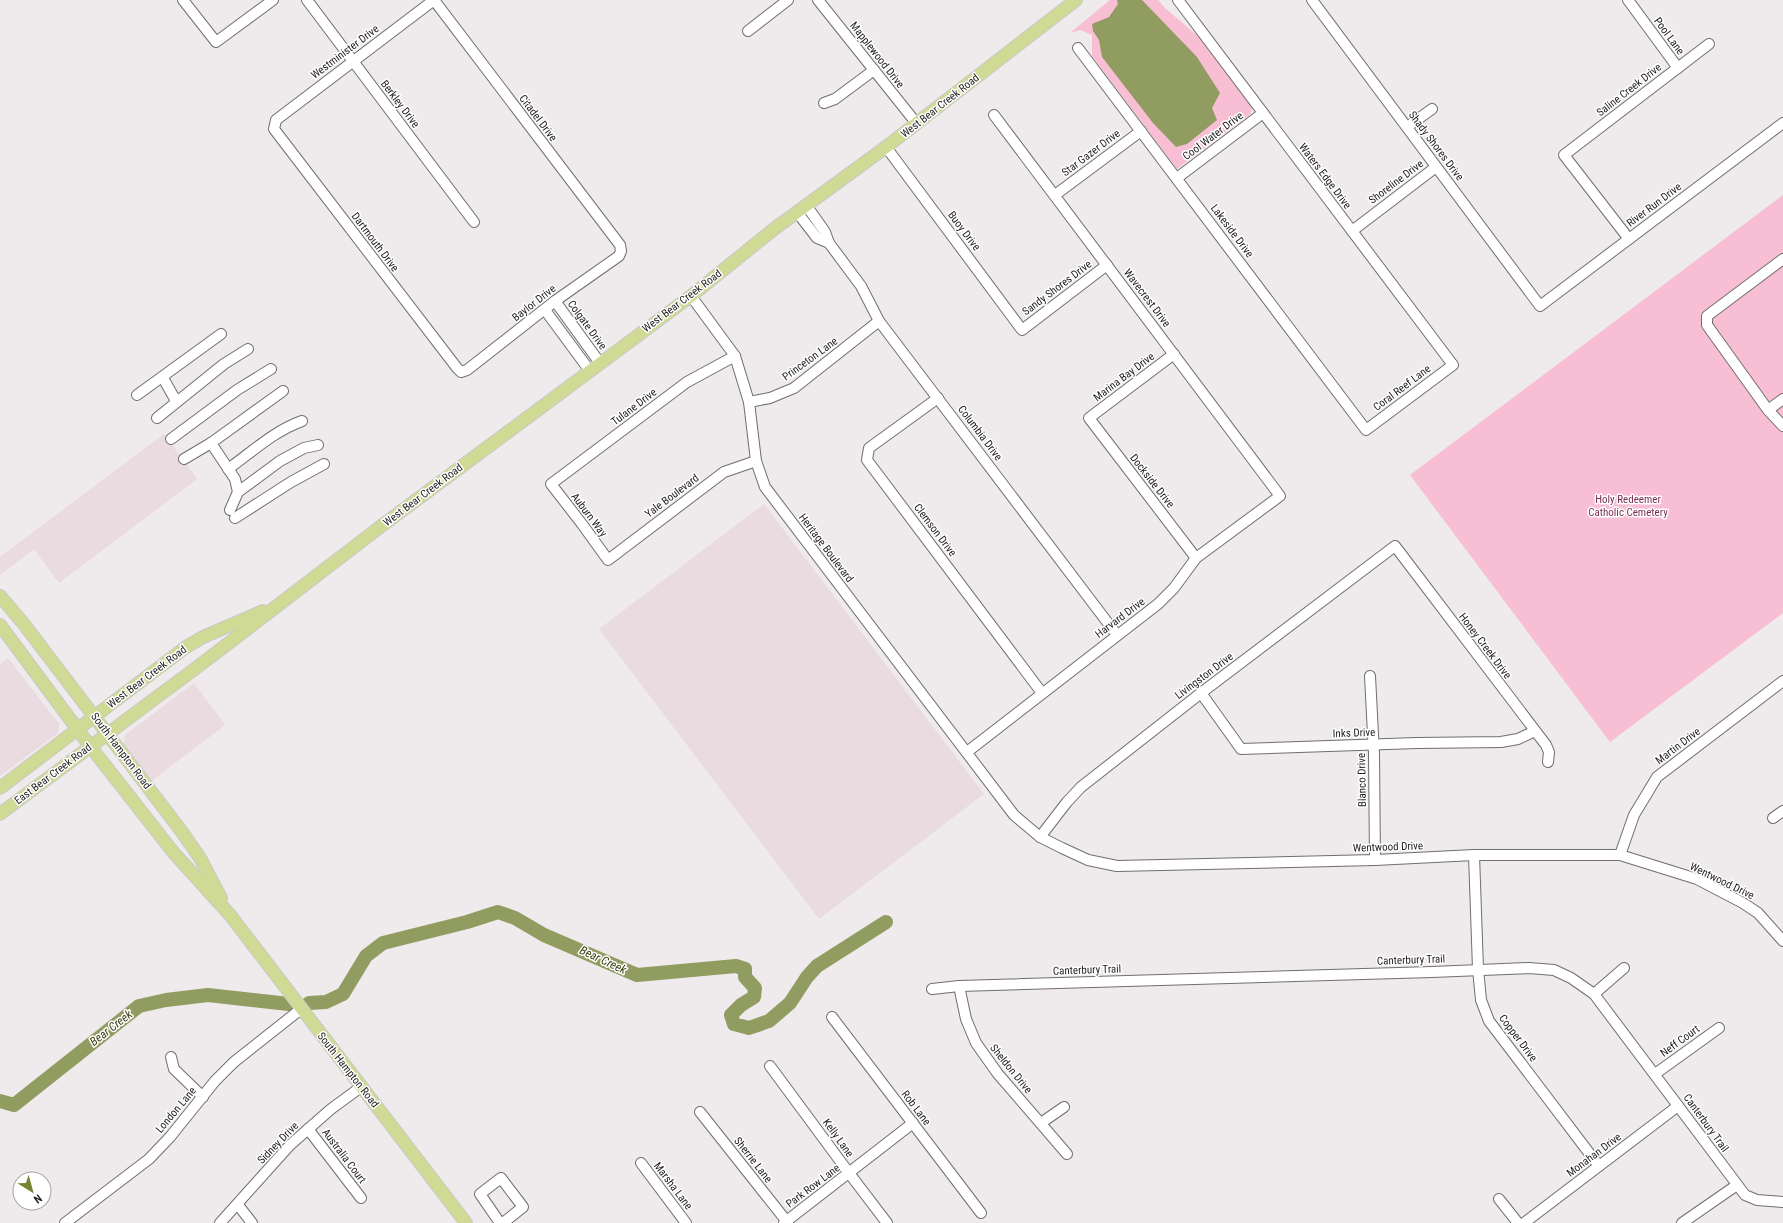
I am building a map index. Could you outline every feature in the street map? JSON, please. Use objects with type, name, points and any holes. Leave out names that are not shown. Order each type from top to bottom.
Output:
[{"type":"main road","name":"West Bear Creek Road","points":[[107,734],[691,296],[802,209],[917,124],[1076,0]]},
{"type":"main road","name":"South Hampton Road","points":[[0,596],[19,617],[182,832],[200,858],[230,915]]},
{"type":"main road","name":"West Bear Creek Road","points":[[77,728],[186,647],[204,637],[286,600]]},
{"type":"main road","name":"South Hampton Road","points":[[0,625],[90,746],[173,852],[230,915],[466,1223]]},
{"type":"main road","name":"East Bear Creek Road","points":[[0,788],[77,728]]},
{"type":"main road","name":"East Bear Creek Road","points":[[0,814],[107,734]]},
{"type":"street","points":[[183,0],[216,42],[273,0]]},
{"type":"street","name":"Berkley Drive","points":[[307,0],[474,222]]},
{"type":"street","name":"Westminister Drive","points":[[273,125],[276,120],[434,0]]},
{"type":"street","name":"Citadel Drive","points":[[434,0],[620,244],[621,251]]},
{"type":"street","points":[[748,31],[788,0]]},
{"type":"street","name":"Mapplewood Drive","points":[[818,0],[917,124]]},
{"type":"street","name":"Waters Edge Drive","points":[[1178,0],[1453,365]]},
{"type":"street","name":"Shady Shores Drive","points":[[1312,0],[1540,306]]},
{"type":"street","name":"Pool Lane","points":[[1628,0],[1678,68]]},
{"type":"street","name":"Saline Creek Drive","points":[[1630,239],[1564,155],[1709,44]]},
{"type":"street","name":"Lakeside Drive","points":[[1078,48],[1366,430]]},
{"type":"street","points":[[824,103],[835,99],[874,70]]},
{"type":"street","points":[[1407,127],[1432,109]]},
{"type":"street","name":"Cool Water Drive","points":[[1177,178],[1263,113]]},
{"type":"street","name":"Wavecrest Drive","points":[[994,114],[1280,496]]},
{"type":"street","name":"River Run Drive","points":[[1540,306],[1783,124]]},
{"type":"street","name":"Dartmouth Drive","points":[[273,125],[274,129],[461,372]]},
{"type":"street","name":"Star Gazer Drive","points":[[1054,195],[1141,131]]},
{"type":"street","name":"Buoy Drive","points":[[886,147],[1022,330]]},
{"type":"street","name":"Shoreline Drive","points":[[1352,231],[1436,167]]},
{"type":"street","name":"Columbia Drive","points":[[802,209],[817,238],[829,243],[861,286],[879,321],[1117,635]]},
{"type":"street","name":"Baylor Drive","points":[[461,372],[467,370],[555,301],[619,256],[621,251]]},
{"type":"street","points":[[1783,259],[1707,316],[1707,325],[1768,410],[1783,426]]},
{"type":"street","name":"Sandy Shores Drive","points":[[1022,330],[1107,265]]},
{"type":"street","name":"Heritage Boulevard","points":[[691,296],[735,356],[749,402],[756,461],[765,488],[994,789]]},
{"type":"street","name":"Colgate Drive","points":[[555,301],[600,363]]},
{"type":"street","points":[[545,310],[590,371]]},
{"type":"street","name":"Princeton Lane","points":[[749,402],[770,398],[794,388],[879,321]]},
{"type":"street","points":[[137,395],[163,378],[220,334]]},
{"type":"street","points":[[157,418],[176,401],[224,364],[248,349]]},
{"type":"street","name":"Marina Bay Drive","points":[[1089,418],[1174,354]]},
{"type":"street","name":"Tulane Drive","points":[[551,484],[687,382],[735,356]]},
{"type":"street","name":"Coral Reef Lane","points":[[1366,430],[1453,365]]},
{"type":"street","points":[[171,439],[237,390],[271,369]]},
{"type":"street","points":[[163,378],[176,401]]},
{"type":"street","points":[[184,458],[211,443],[283,391]]},
{"type":"street","name":"Clemson Drive","points":[[938,398],[869,448],[866,460],[1042,693]]},
{"type":"street","points":[[1768,410],[1783,399]]},
{"type":"street","name":"Dockside Drive","points":[[1089,418],[1196,558]]},
{"type":"street","points":[[228,469],[271,437],[290,425],[302,421]]},
{"type":"street","points":[[211,443],[235,479],[238,492],[232,514],[324,464]]},
{"type":"street","points":[[238,492],[280,461],[304,448],[318,445]]},
{"type":"street","name":"Yale Boulevard","points":[[608,560],[724,472],[756,461]]},
{"type":"street","name":"Auburn Way","points":[[551,484],[608,560]]},
{"type":"street","name":"Harvard Drive","points":[[966,752],[1158,604],[1174,588],[1196,558],[1280,496]]},
{"type":"street","name":"Livingston Drive","points":[[1040,837],[1081,786],[1395,546]]},
{"type":"street","name":"Honey Creek Drive","points":[[1395,546],[1546,745],[1549,752],[1548,762]]},
{"type":"street","name":"Blanco Drive","points":[[1370,676],[1375,860]]},
{"type":"street","name":"Martin Drive","points":[[1620,855],[1634,815],[1658,777],[1783,681]]},
{"type":"street","name":"Inks Drive","points":[[1201,693],[1240,749],[1373,744],[1501,742],[1518,739],[1535,731]]},
{"type":"street","name":"Wentwood Drive","points":[[994,789],[1014,815],[1040,837],[1088,860],[1117,866],[1375,860],[1474,855],[1620,855],[1697,880],[1743,902],[1758,913],[1783,940]]},
{"type":"street","points":[[1773,818],[1783,811]]},
{"type":"street","name":"Copper Drive","points":[[1474,855],[1478,969],[1481,1000],[1489,1021],[1599,1166]]},
{"type":"street","name":"Canterbury Trail","points":[[932,989],[959,986],[1424,972],[1478,969],[1529,968],[1554,970],[1571,978],[1594,994],[1745,1195],[1757,1200],[1783,1202]]},
{"type":"street","points":[[1594,994],[1624,968]]},
{"type":"street","name":"Sheldon Drive","points":[[959,986],[966,1019],[976,1043],[998,1074],[1067,1154]]},
{"type":"street","name":"London Lane","points":[[65,1223],[149,1159],[170,1137],[234,1062],[302,1010]]},
{"type":"street","name":"Rob Lane","points":[[832,1017],[982,1213]]},
{"type":"street","name":"Neff Court","points":[[1655,1074],[1719,1028]]},
{"type":"street","points":[[171,1057],[174,1070],[203,1097]]},
{"type":"street","name":"Kelly Lane","points":[[770,1066],[848,1173],[887,1223]]},
{"type":"street","name":"Sidney Drive","points":[[220,1223],[238,1205],[290,1145],[361,1087]]},
{"type":"street","name":"Monahan Drive","points":[[1524,1223],[1678,1106]]},
{"type":"street","points":[[1041,1123],[1064,1107]]},
{"type":"street","name":"Sherrie Lane","points":[[700,1112],[786,1222]]},
{"type":"street","name":"Park Row Lane","points":[[786,1222],[912,1123]]},
{"type":"street","name":"Australia Court","points":[[308,1129],[361,1198]]},
{"type":"street","name":"Marsha Lane","points":[[641,1163],[686,1223]]},
{"type":"street","points":[[1682,1223],[1737,1185]]},
{"type":"street","points":[[1499,1199],[1518,1223]]},
{"type":"street","points":[[238,1205],[252,1223]]},
{"type":"shaded area","points":[[1117,0],[1142,0],[1197,57],[1220,93],[1212,108],[1217,120],[1187,144],[1176,147],[1153,123],[1102,57],[1099,40],[1093,31],[1092,24],[1109,17],[1118,4]]},
{"type":"shaded area","points":[[164,434],[197,479],[59,583],[34,549],[0,575],[0,557]]},
{"type":"shaded area","points":[[764,504],[984,794],[819,919],[599,629]]},
{"type":"shaded area","points":[[8,658],[59,724],[58,733],[0,776],[0,664]]},
{"type":"shaded area","points":[[194,683],[225,725],[146,785],[122,754],[125,735]]},
{"type":"green space","points":[[1110,0],[1158,0],[1166,9],[1198,36],[1252,107],[1251,113],[1248,116],[1177,169],[1092,56],[1092,35],[1080,30],[1070,33]]},
{"type":"green space","name":"Holy Redeemer Catholic Cemetery","points":[[1783,195],[1783,613],[1610,742],[1410,475]]},
{"type":"waterway","name":"Bear Creek","points":[[309,1003],[326,1002],[343,994],[366,956],[383,943],[467,922],[498,912],[515,918],[544,935],[637,975],[736,966],[745,969],[745,977],[755,988],[754,997],[741,1005],[731,1015],[734,1024],[749,1028],[769,1021],[790,1003],[807,977],[817,966],[886,922]]},
{"type":"waterway","name":"Bear Creek","points":[[0,1101],[14,1105],[139,1006],[166,1000],[208,995],[289,1004]]}]
